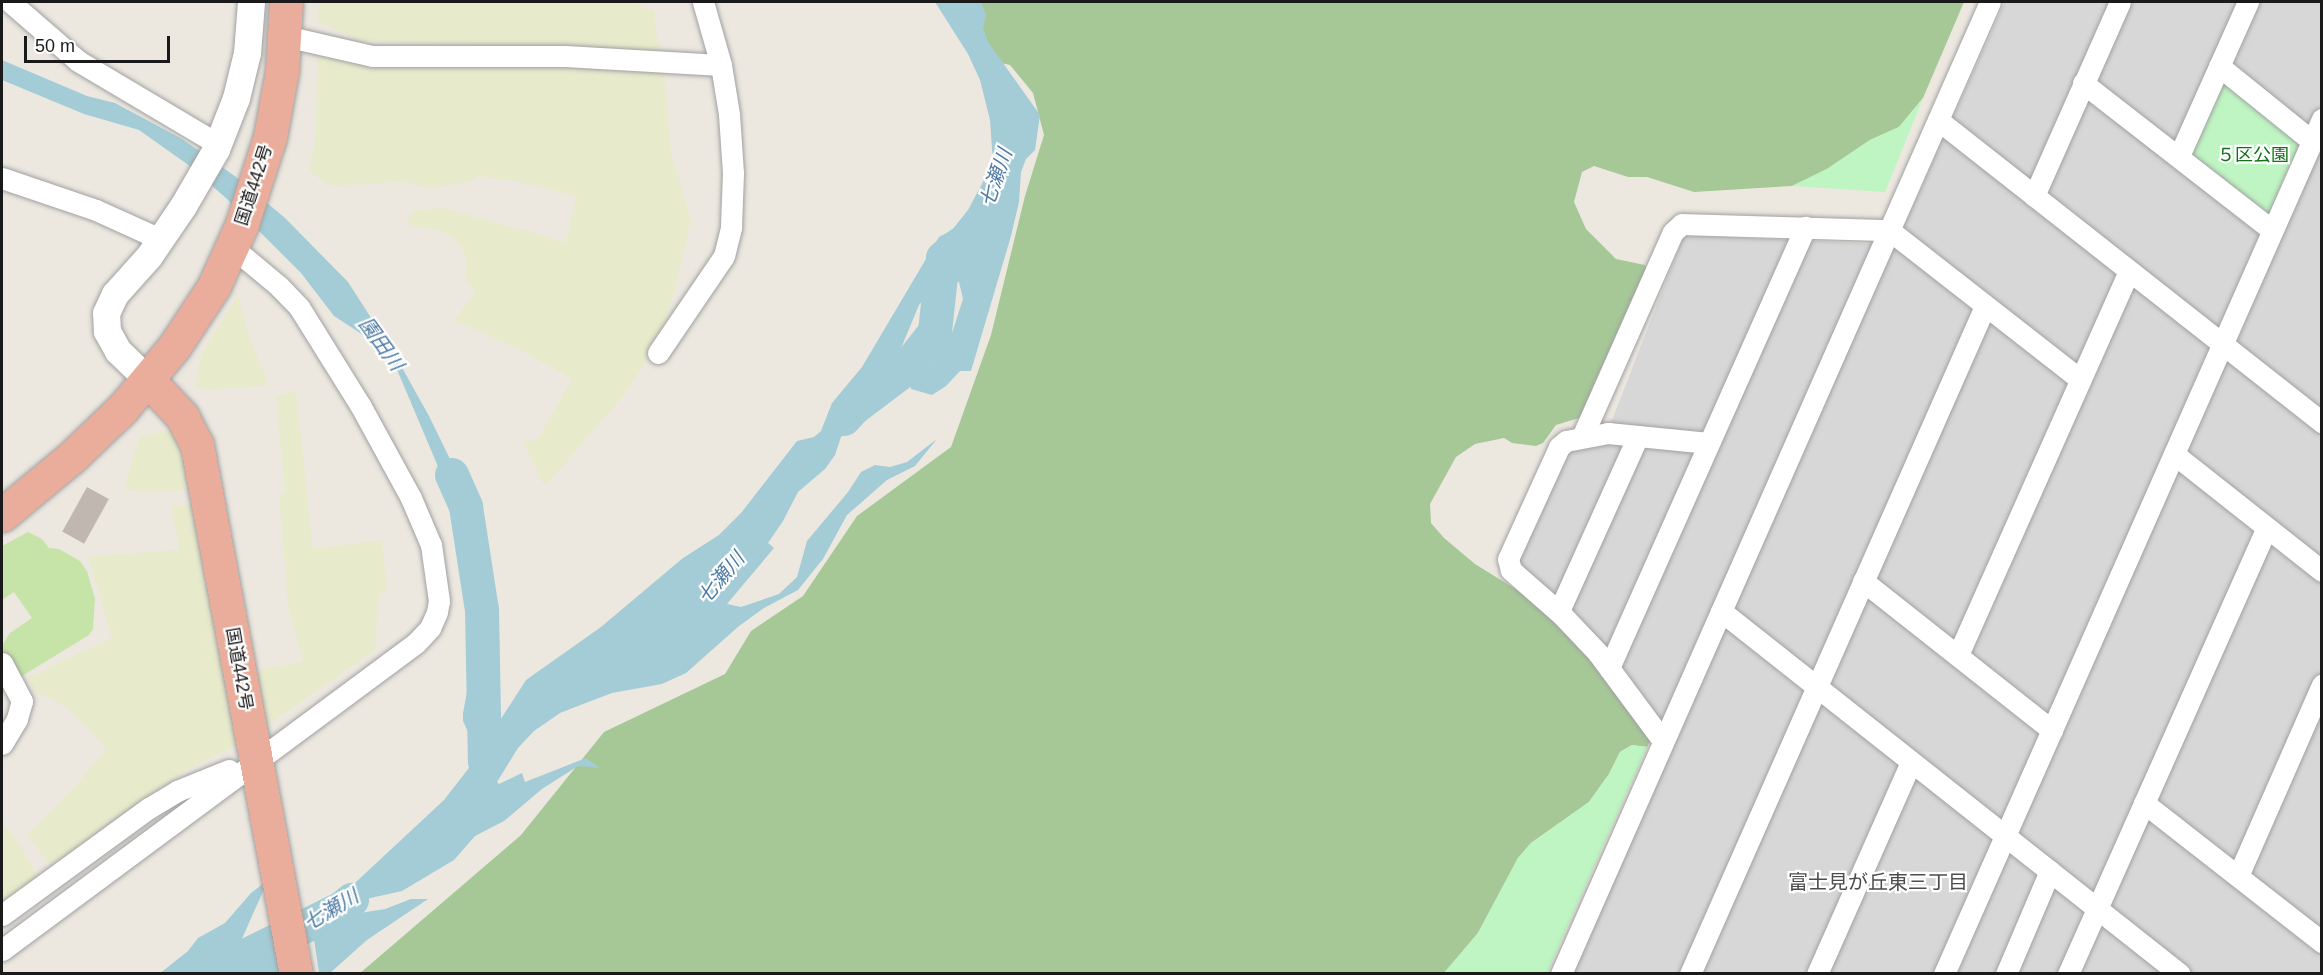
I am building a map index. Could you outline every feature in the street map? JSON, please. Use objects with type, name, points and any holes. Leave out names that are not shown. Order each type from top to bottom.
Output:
[{"type":"highway","name":"国道442号","points":[[2,515],[73,456],[148,380],[200,309],[234,242],[257,180],[277,101],[285,36],[286,2]]},
{"type":"highway","name":"国道442号","points":[[148,380],[182,416],[197,445],[296,974]]},
{"type":"street","points":[[10,2],[78,62],[218,144]]},
{"type":"street","points":[[148,380],[117,351],[105,322],[110,303],[160,239],[218,144],[236,98],[248,53],[251,2]]},
{"type":"street","points":[[658,353],[718,266],[729,244],[733,172],[729,114],[721,64],[703,2]]},
{"type":"street","points":[[1561,974],[1990,2]]},
{"type":"street","points":[[2034,196],[2120,2]]},
{"type":"street","points":[[2179,156],[2248,2]]},
{"type":"street","points":[[285,36],[372,56],[565,56],[721,64]]},
{"type":"street","points":[[2219,66],[2312,141]]},
{"type":"street","points":[[2083,82],[2272,230]]},
{"type":"street","points":[[1944,974],[2322,119]]},
{"type":"street","points":[[1938,120],[2222,344],[2320,415]]},
{"type":"street","points":[[2,178],[96,210],[160,239]]},
{"type":"street","points":[[1582,437],[1676,227],[1682,224],[1889,230],[2080,379]]},
{"type":"street","points":[[1609,668],[1805,227]]},
{"type":"street","points":[[2,950],[255,760],[416,643],[430,628],[439,601],[435,564],[424,527],[360,405],[299,307],[234,242]]},
{"type":"street","points":[[1958,655],[2129,270]]},
{"type":"street","points":[[1690,974],[1985,306]]},
{"type":"street","points":[[1663,741],[1609,668],[1559,611],[1511,570],[1508,559],[1559,447],[1566,441],[1608,433],[1709,443]]},
{"type":"street","points":[[1559,611],[1638,436]]},
{"type":"street","points":[[2174,454],[2322,571]]},
{"type":"street","points":[[2068,974],[2267,528]]},
{"type":"street","points":[[1863,581],[2052,730]]},
{"type":"street","points":[[1721,611],[2180,974]]},
{"type":"street","points":[[2,663],[22,701],[16,719],[2,744]]},
{"type":"street","points":[[2238,876],[2322,685]]},
{"type":"street","points":[[2,915],[148,808],[177,791],[255,760]]},
{"type":"street","points":[[1817,974],[1911,762]]},
{"type":"street","points":[[2144,803],[2322,942]]},
{"type":"street","points":[[2006,974],[2050,872]]},
{"type":"shaded area","points":[[2005,2],[2321,2],[2321,973],[1570,973],[1675,740],[1516,564],[1564,453],[1605,438],[1684,235],[1895,245]]},
{"type":"green space","points":[[319,2],[636,2],[646,9],[655,10],[655,28],[661,51],[361,41],[317,22]]},
{"type":"green space","points":[[969,2],[1964,2],[1923,98],[1899,127],[1870,140],[1827,169],[1792,186],[1694,192],[1647,177],[1628,177],[1594,166],[1582,172],[1574,202],[1586,229],[1616,259],[1645,265],[1648,281],[1589,415],[1556,425],[1543,443],[1536,446],[1512,443],[1504,438],[1475,444],[1456,457],[1430,504],[1431,523],[1444,538],[1475,564],[1525,595],[1563,628],[1617,689],[1650,741],[1647,747],[1632,745],[1620,752],[1609,774],[1589,802],[1531,843],[1518,858],[1478,933],[1444,973],[359,974],[521,835],[604,732],[725,674],[751,631],[803,596],[857,516],[951,447],[991,335],[1025,196],[1044,135],[1033,93],[1010,65],[992,61]]},
{"type":"green space","points":[[317,56],[361,64],[550,65],[551,69],[565,69],[564,66],[664,70],[671,153],[691,219],[675,290],[663,326],[648,359],[624,395],[549,482],[543,484],[523,442],[538,439],[572,379],[517,348],[454,321],[474,293],[473,288],[465,279],[467,257],[459,243],[445,232],[410,225],[406,221],[414,210],[444,208],[566,242],[576,196],[515,181],[477,176],[470,182],[432,188],[399,182],[336,186],[324,183],[309,170],[316,134]]},
{"type":"green space","name":"５区公園","points":[[2222,83],[2229,85],[2297,143],[2299,151],[2272,209],[2266,213],[2192,156],[2189,146]]},
{"type":"green space","points":[[1923,98],[1885,192],[1792,186],[1827,169],[1870,140],[1899,127]]},
{"type":"green space","points":[[238,294],[247,331],[269,385],[209,390],[197,388],[195,385],[202,352]]},
{"type":"green space","points":[[296,391],[313,549],[382,540],[387,592],[379,593],[375,650],[261,730],[251,672],[303,661],[288,607],[279,494],[285,493],[276,396]]},
{"type":"green space","points":[[169,430],[178,434],[195,489],[153,493],[124,489],[139,437]]},
{"type":"green space","points":[[201,503],[247,741],[190,768],[55,863],[48,863],[27,835],[80,781],[106,748],[70,711],[51,698],[35,693],[28,677],[112,638],[88,556],[179,550],[171,506]]},
{"type":"green space","points":[[28,532],[42,539],[49,548],[59,549],[80,561],[87,571],[95,599],[93,629],[89,635],[22,676],[12,675],[2,654],[2,645],[10,633],[32,618],[14,592],[2,600],[2,546]]},
{"type":"green space","points":[[1632,745],[1647,747],[1547,973],[1444,973],[1478,933],[1518,858],[1531,843],[1589,802],[1609,774],[1620,752]]},
{"type":"green space","points":[[2,824],[13,835],[38,876],[34,885],[2,908]]},
{"type":"water","points":[[935,2],[981,2],[986,15],[983,28],[988,42],[1040,115],[1035,150],[1026,159],[1021,172],[1019,202],[1011,236],[971,371],[960,371],[946,386],[932,395],[911,389],[910,380],[930,366],[952,333],[963,299],[959,282],[937,283],[919,305],[892,370],[872,403],[841,437],[835,455],[825,469],[798,492],[768,543],[774,548],[727,604],[741,607],[779,594],[797,577],[807,541],[848,492],[861,472],[875,465],[890,467],[907,462],[937,439],[915,466],[887,480],[847,515],[823,559],[798,590],[764,608],[739,626],[686,673],[662,684],[612,693],[591,701],[560,713],[534,731],[518,748],[497,782],[499,784],[522,773],[525,782],[586,758],[600,768],[578,766],[542,789],[504,821],[475,836],[454,860],[402,891],[366,899],[354,914],[385,909],[411,899],[428,899],[367,940],[330,973],[319,973],[311,919],[356,882],[444,800],[472,764],[477,752],[463,721],[463,713],[470,676],[478,656],[480,621],[442,476],[398,372],[380,346],[334,316],[301,273],[227,199],[187,164],[139,130],[84,114],[2,80],[2,60],[87,96],[115,103],[182,139],[236,177],[285,218],[348,282],[395,355],[429,416],[470,500],[471,511],[464,537],[481,578],[492,615],[493,633],[479,676],[475,711],[482,732],[488,739],[526,680],[601,627],[683,558],[719,535],[741,513],[797,441],[814,437],[821,431],[832,403],[862,367],[939,237],[952,230],[968,210],[993,163],[990,120],[980,80],[968,54]]},
{"type":"water","points":[[268,880],[241,941],[240,949],[251,948],[279,933],[288,973],[159,974],[188,951],[198,938],[225,923],[251,893]]},
{"type":"building","points":[[87,487],[109,499],[84,544],[62,532]]},
{"type":"waterway","name":"七瀬川","points":[[844,419],[853,409],[906,369],[935,332],[943,258],[960,244]]},
{"type":"waterway","name":"園田川","points":[[452,475],[466,507],[482,610],[485,762]]},
{"type":"waterway","name":"七瀬川","points":[[209,974],[342,908],[352,900]]},
{"type":"district","name":"富士見が丘東三丁目","points":[[1878,882]]}]
